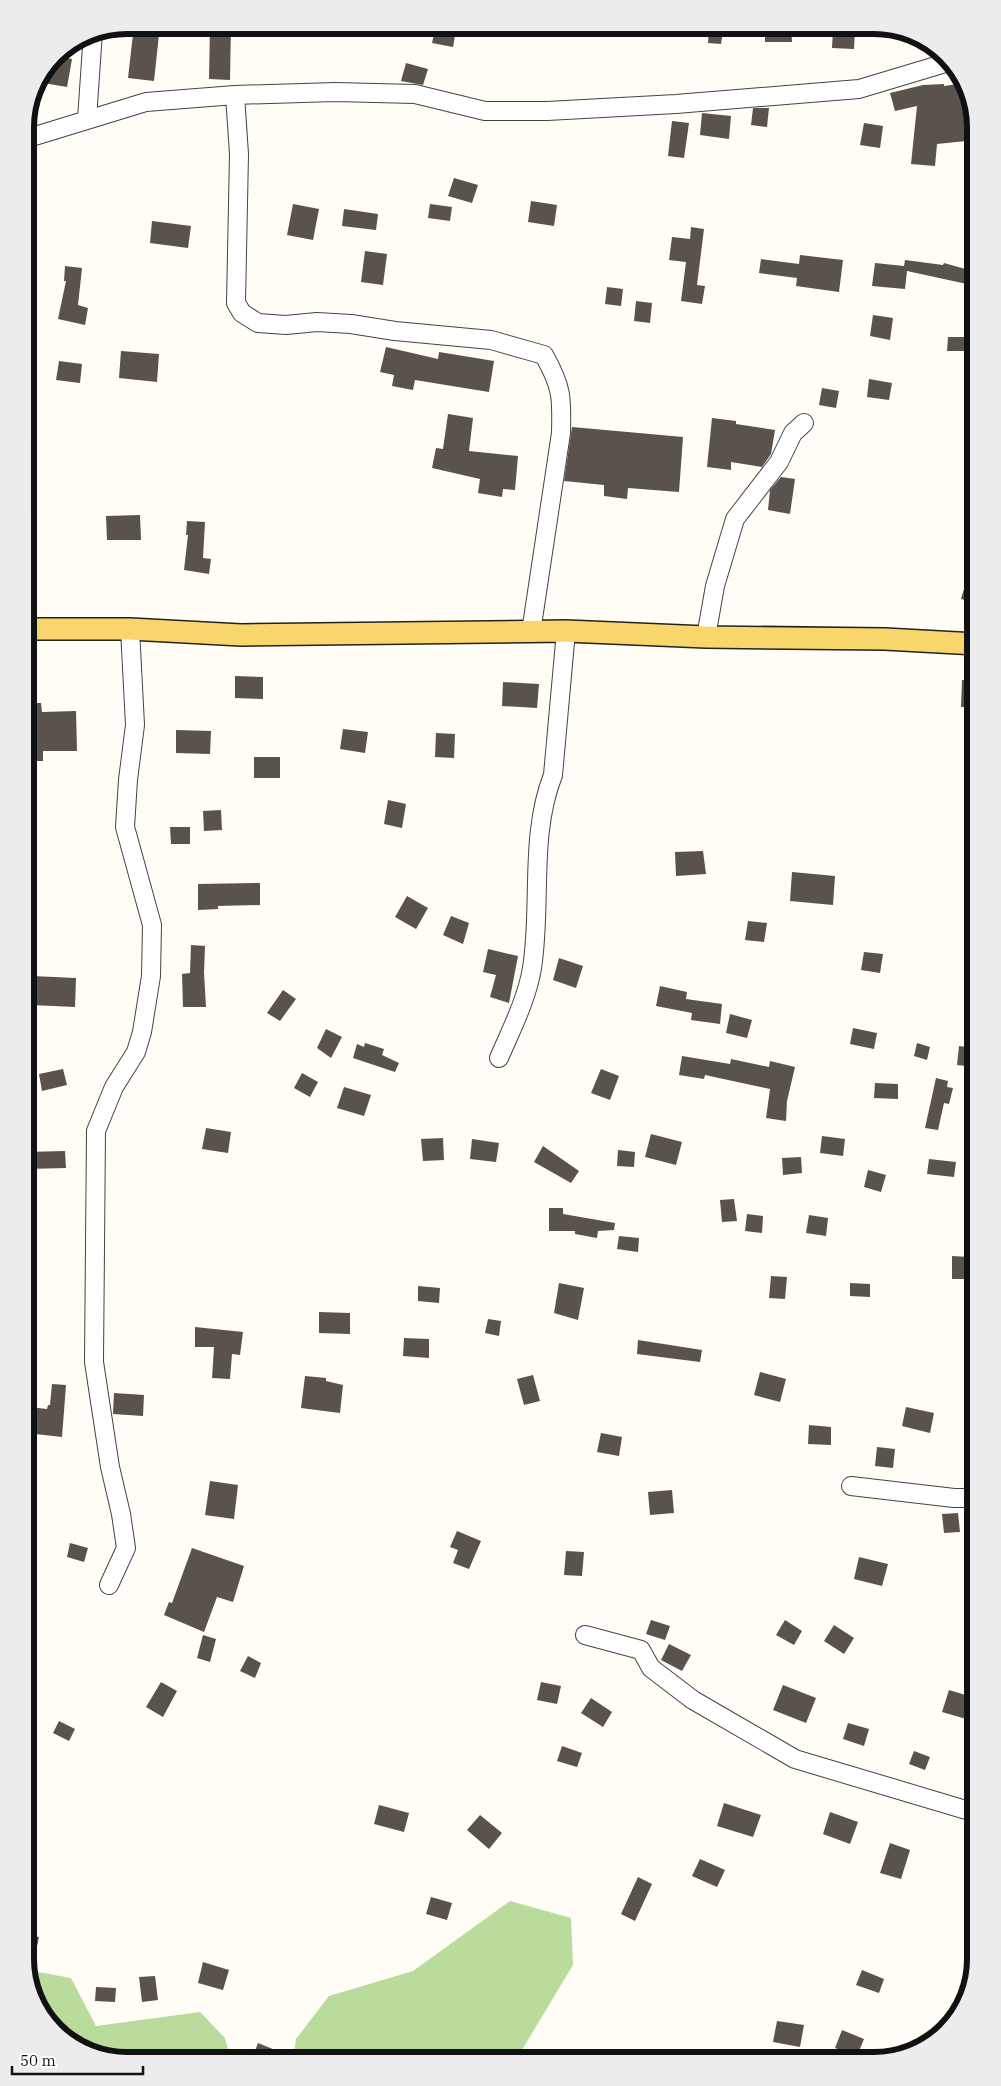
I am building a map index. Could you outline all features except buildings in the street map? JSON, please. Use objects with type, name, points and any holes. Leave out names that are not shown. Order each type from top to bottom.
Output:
[{"type":"main road","points":[[34,629],[130,629],[241,635],[566,632],[706,637],[885,639],[967,644]]},
{"type":"street","points":[[87,119],[93,40]]},
{"type":"street","points":[[34,136],[146,102],[235,95],[335,92],[415,94],[485,111],[546,111],[676,104],[859,89],[942,64]]},
{"type":"street","points":[[235,95],[239,154],[236,302],[242,313],[258,323],[286,325],[317,322],[351,324],[410,333],[491,340],[544,355],[555,376],[562,400],[558,451],[531,632]]},
{"type":"street","points":[[706,637],[715,586],[735,519],[779,462],[793,433],[804,422]]},
{"type":"street","points":[[109,1585],[126,1548],[121,1514],[110,1467],[94,1362],[96,1131],[114,1087],[136,1052],[142,1032],[151,976],[152,924],[125,828],[128,780],[135,725],[130,629]]},
{"type":"street","points":[[499,1058],[532,971],[536,935],[540,826],[546,794],[553,775],[566,632]]},
{"type":"street","points":[[851,1486],[967,1498]]},
{"type":"street","points":[[585,1634],[642,1650],[651,1668],[693,1700],[795,1759],[967,1810]]},
{"type":"green space","points":[[510,1901],[571,1918],[573,1965],[522,2052],[294,2052],[296,2039],[329,1996],[413,1971]]},
{"type":"green space","points":[[35,1971],[71,1978],[96,2026],[200,2012],[225,2038],[229,2052],[121,2052],[91,2045],[70,2033],[53,2016],[41,1995]]}]
